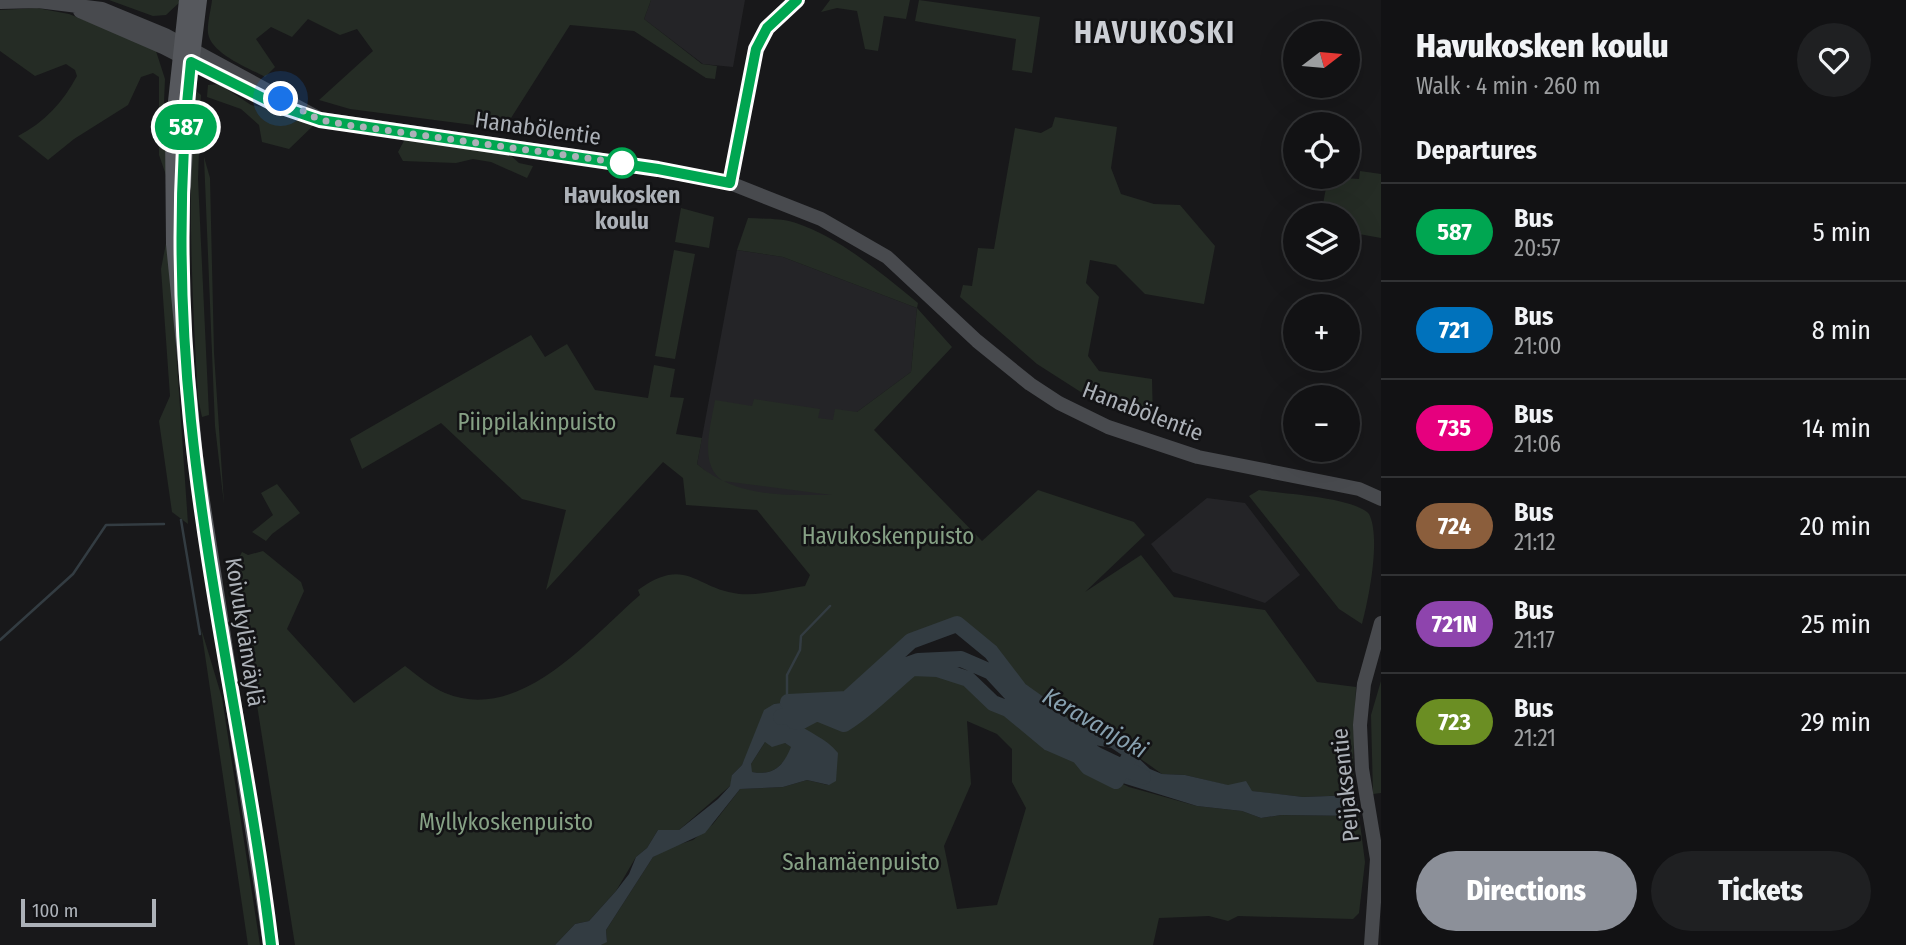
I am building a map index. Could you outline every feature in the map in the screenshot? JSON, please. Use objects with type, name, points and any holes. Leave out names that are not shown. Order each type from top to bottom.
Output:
[{"type":"main road","name":"Koivukylänväylä","points":[[187,0],[183,182],[184,325],[195,456],[271,945]]},
{"type":"main road","name":"Koivukylänväylä","points":[[186,53],[199,0]]},
{"type":"main road","points":[[730,183],[756,49],[767,28],[797,0]]},
{"type":"main road","name":"Hanabölentie","points":[[0,2],[38,1],[102,9],[279,106],[299,110],[320,120],[634,165],[730,183],[821,219],[887,257],[915,280],[927,296],[944,307],[977,341],[1030,384],[1059,403],[1108,427],[1198,457],[1359,489],[1381,489]]},
{"type":"main road","name":"Hanabölentie","points":[[1359,489],[1381,499]]},
{"type":"main road","name":"Peijaksentie","points":[[1371,945],[1377,877],[1362,769],[1361,707],[1381,623]]},
{"type":"shaded area","points":[[651,0],[745,0],[733,67],[703,64],[644,19]]},
{"type":"shaded area","name":"Havukosken koulu","points":[[737,250],[783,257],[917,308],[911,372],[857,412],[840,495],[768,495],[740,489],[715,479],[697,464]]},
{"type":"shaded area","points":[[1207,498],[1245,503],[1300,575],[1265,603],[1173,572],[1151,544]]},
{"type":"shaded area","points":[[788,702],[799,711],[794,721],[828,743],[838,753],[836,781],[829,785],[807,780],[783,787],[740,789],[705,833],[653,857],[606,930],[607,942],[601,945],[555,945],[575,924],[589,921],[616,891],[629,874],[636,857],[647,848],[658,830],[679,830],[730,786],[732,775],[742,765],[764,710],[774,704]],"holes":[[[765,742],[772,747],[785,743],[791,747],[777,768],[760,773],[752,772],[751,764]]]},
{"type":"shaded area","points":[[1132,752],[1150,769],[1162,774],[1185,775],[1228,785],[1246,781],[1252,791],[1303,797],[1356,795],[1359,816],[1281,815],[1261,818],[1242,811],[1197,806],[1116,781]]},
{"type":"green space","points":[[109,0],[182,0],[166,15],[153,16]]},
{"type":"green space","points":[[212,0],[651,0],[644,19],[702,64],[717,66],[715,79],[706,78],[634,31],[570,25],[504,129],[350,109],[319,100],[373,51],[357,29],[340,35],[308,19],[292,37],[271,27],[256,39],[275,67],[265,77],[223,54],[211,41],[208,29]]},
{"type":"green space","points":[[830,0],[910,0],[906,19],[884,16],[878,51],[865,49],[857,11],[837,8],[821,12]]},
{"type":"green space","points":[[919,0],[1040,17],[1032,73],[1012,70],[1016,39],[915,21]]},
{"type":"green space","points":[[37,8],[69,14],[155,48],[165,79],[163,126],[166,135],[166,175],[159,155],[159,77],[153,73],[141,77],[128,105],[74,139],[48,160],[18,136],[52,110],[77,76],[75,70],[66,64],[35,76],[0,51],[0,10]]},
{"type":"green space","points":[[219,84],[251,105],[279,110],[316,123],[289,149],[262,142],[259,125],[241,109],[207,97],[208,85]]},
{"type":"green space","points":[[195,90],[201,95],[198,179],[209,415],[202,417],[198,398],[191,244]]},
{"type":"green space","points":[[1055,117],[1117,127],[1111,168],[1121,194],[1154,204],[1180,205],[1215,246],[1204,304],[1145,294],[1116,265],[1090,260],[1086,283],[1099,297],[1088,356],[1099,371],[1152,379],[1153,422],[1087,396],[1037,364],[960,297],[963,285],[972,286],[978,248],[994,249],[1015,128],[1041,133],[1052,127]]},
{"type":"green space","points":[[405,139],[508,153],[519,163],[533,166],[527,178],[491,162],[473,159],[456,163],[403,161],[398,152]]},
{"type":"green space","points":[[204,157],[210,178],[214,353],[224,504],[215,426]]},
{"type":"green space","points":[[1360,171],[1381,174],[1381,238],[1360,234],[1360,203],[1323,203],[1326,189],[1360,189]]},
{"type":"green space","points":[[681,208],[714,217],[709,248],[675,242]]},
{"type":"green space","points":[[748,218],[790,221],[829,238],[890,280],[918,303],[917,308],[783,257],[737,250]]},
{"type":"green space","points":[[168,233],[188,524],[172,512],[159,421],[170,396],[161,269]]},
{"type":"green space","points":[[674,250],[695,254],[675,359],[655,356]]},
{"type":"green space","name":"Myllykoskenpuisto","points":[[917,308],[952,347],[874,430],[982,541],[1038,490],[1134,522],[1145,535],[1085,592],[1141,555],[1174,597],[1265,610],[1317,682],[1356,687],[1353,770],[1356,795],[1303,797],[1251,791],[1185,775],[1162,774],[1114,740],[1077,734],[1062,724],[1051,712],[1020,690],[991,652],[957,624],[911,641],[847,699],[774,704],[742,765],[732,775],[734,781],[730,786],[679,830],[658,830],[647,848],[636,857],[616,891],[589,921],[575,924],[555,945],[295,945],[235,566],[242,552],[248,555],[263,551],[301,582],[304,591],[287,629],[354,703],[405,666],[445,693],[473,699],[500,697],[526,687],[576,654],[640,595],[638,590],[655,580],[668,575],[680,575],[724,591],[747,594],[805,586],[810,575],[757,510],[686,505],[683,478],[663,462],[546,590],[566,510],[522,499],[441,423],[362,469],[350,439],[531,335],[545,357],[567,344],[595,390],[648,398],[654,365],[675,369],[670,397],[684,398],[676,434],[702,438],[697,464],[722,480],[715,474],[708,455],[715,400],[752,406],[754,399],[820,409],[818,418],[833,420],[835,409],[857,412],[911,372]],"holes":[[[724,481],[832,495],[761,492]]]},
{"type":"green space","points":[[277,484],[300,513],[266,541],[252,532],[273,515],[261,493]]},
{"type":"green space","points":[[1259,490],[1334,500],[1361,508],[1369,514],[1374,552],[1362,624],[1339,609],[1249,496]]},
{"type":"green space","points":[[201,628],[222,698],[260,945],[248,945]]},
{"type":"green space","name":"Sahamäenpuisto","points":[[921,666],[968,679],[993,703],[1008,709],[1049,743],[1079,756],[1088,767],[1129,787],[1197,806],[1242,811],[1261,818],[1281,815],[1359,816],[1365,862],[1359,913],[1353,919],[1238,916],[1228,921],[1209,916],[1159,918],[1153,945],[601,945],[607,941],[606,930],[653,857],[671,847],[693,840],[713,824],[740,789],[783,787],[807,780],[828,785],[808,732],[794,721],[800,722],[817,713],[844,724],[890,683]],"holes":[[[967,721],[997,734],[1012,749],[1012,782],[1026,808],[997,905],[957,909],[944,846],[971,784]]]},
{"type":"green space","points":[[1381,681],[1381,793],[1373,794],[1371,715]]},
{"type":"green space","points":[[765,742],[785,743],[792,747],[777,768],[766,772],[751,772],[751,764]]},
{"type":"waterway","points":[[181,520],[200,634]]},
{"type":"waterway","points":[[0,640],[73,574],[106,525],[164,524]]},
{"type":"waterway","points":[[787,706],[787,675],[800,650],[801,636],[830,606]]},
{"type":"waterway","points":[[957,624],[991,652],[1020,690],[1051,712],[1062,724],[1077,734],[1114,740],[1132,752],[1116,781],[1088,767],[1079,756],[1049,743],[1008,709],[993,703],[968,679],[937,669],[912,668],[844,724],[817,713],[800,722],[794,721],[799,711],[788,702],[847,699],[911,641],[957,624]]},
{"type":"waterway","name":"Keravanjoki","points":[[781,717],[818,706],[845,715],[904,666],[918,661],[961,659],[991,672],[1028,712],[1097,755],[1143,777]]},
{"type":"bus line","name":"587","points":[[271,945],[191,421],[184,325],[183,203],[191,62],[279,106],[299,110],[320,120],[695,174],[730,183],[747,97],[750,67],[756,49],[767,28],[797,0]]},
{"type":"place","name":"Havukosken koulu","points":[[622,163]]},
{"type":"district","name":"HAVUKOSKI","points":[[1155,33]]},
{"type":"route","points":[[281,99],[320,120],[622,163]]},
{"type":"park label","name":"Piippilakinpuisto","points":[[537,422]]},
{"type":"park label","name":"Havukoskenpuisto","points":[[888,536]]}]
